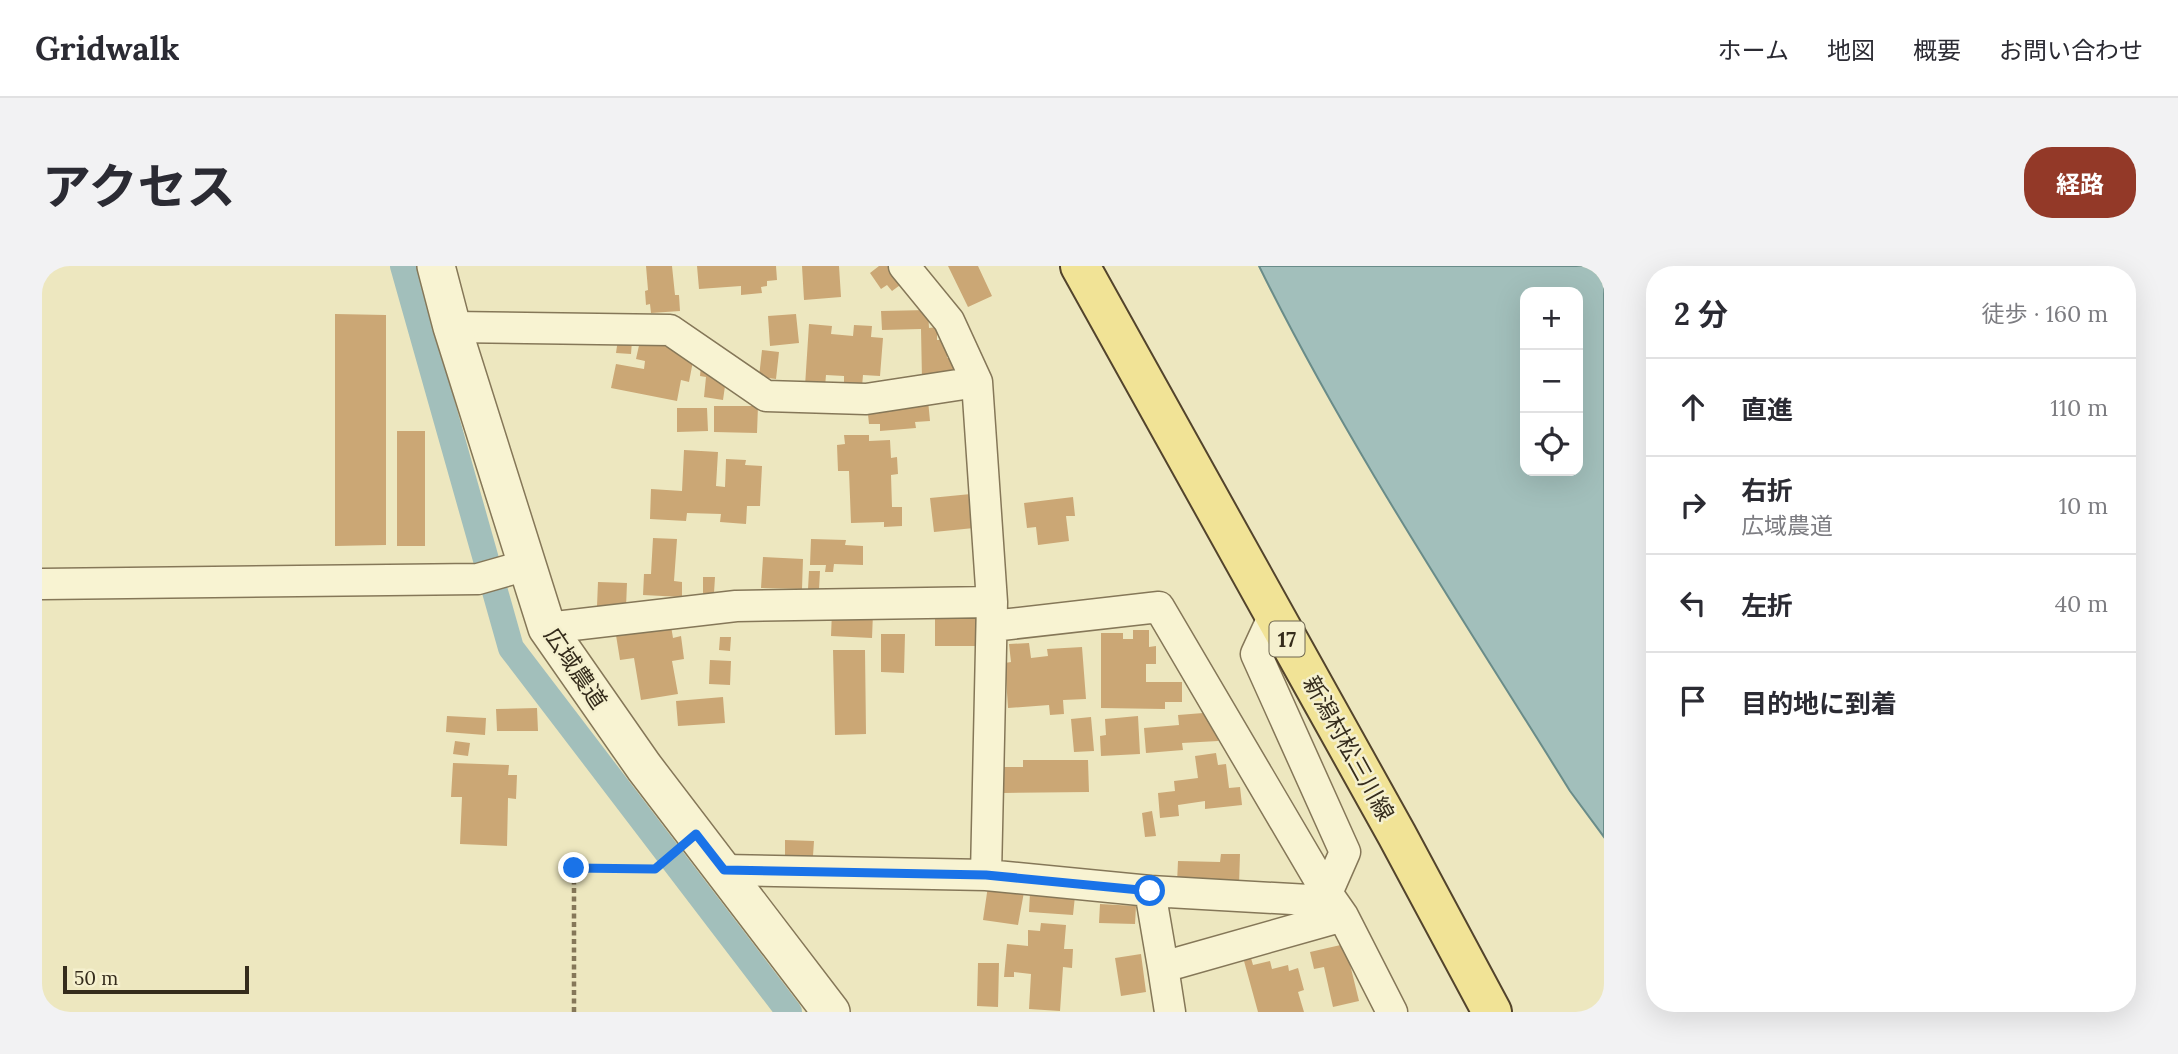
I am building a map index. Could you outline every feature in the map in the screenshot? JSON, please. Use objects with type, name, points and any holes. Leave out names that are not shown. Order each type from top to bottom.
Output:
[{"type":"main road","name":"新潟村松三川線","points":[[1080,266],[1397,835],[1492,1012]]},
{"type":"street","name":"広域農道","points":[[436,266],[452,327],[547,628],[644,767],[831,1012]]},
{"type":"street","points":[[904,266],[949,321],[977,382],[992,614],[986,875]]},
{"type":"street","points":[[452,327],[670,330],[766,396],[866,399],[977,382]]},
{"type":"street","points":[[42,584],[478,579],[527,565]]},
{"type":"street","points":[[547,628],[736,606],[992,614],[1159,607],[1335,905],[1392,1012]]},
{"type":"street","points":[[1274,615],[1256,654],[1345,852],[1335,905]]},
{"type":"street","points":[[724,870],[986,875],[1150,891],[1308,900],[1335,905]]},
{"type":"street","points":[[1150,891],[1170,1012]]},
{"type":"street","points":[[1163,967],[1335,905]]},
{"type":"path","points":[[573,1012],[574,868],[655,869],[696,834]]},
{"type":"water","points":[[1259,266],[1604,266],[1604,837],[1570,791],[1408,532],[1330,400]]},
{"type":"building","points":[[646,266],[672,266],[675,295],[679,295],[680,311],[651,313],[650,304],[646,305]]},
{"type":"building","points":[[697,266],[776,266],[777,280],[767,281],[767,286],[761,287],[762,293],[741,295],[741,286],[699,289]]},
{"type":"building","points":[[802,266],[839,266],[841,297],[804,300]]},
{"type":"building","points":[[879,266],[896,266],[907,280],[892,291],[887,285],[881,289],[870,273]]},
{"type":"building","points":[[948,266],[978,266],[992,296],[968,307]]},
{"type":"building","points":[[928,310],[929,328],[937,327],[937,340],[947,340],[947,358],[958,358],[958,372],[922,380],[921,329],[882,330],[881,311]]},
{"type":"building","points":[[335,314],[386,315],[386,545],[335,546]]},
{"type":"building","points":[[796,314],[799,343],[770,346],[768,316]]},
{"type":"building","points":[[809,324],[832,326],[831,334],[853,336],[854,325],[872,326],[871,337],[883,338],[880,376],[863,375],[862,387],[844,385],[844,376],[826,375],[825,387],[805,386]]},
{"type":"building","points":[[618,339],[632,341],[631,354],[616,353]]},
{"type":"building","points":[[640,341],[684,350],[694,356],[689,382],[681,380],[677,401],[611,388],[616,364],[644,369],[645,361],[636,359]]},
{"type":"building","points":[[762,350],[779,352],[776,379],[759,377]]},
{"type":"building","points":[[701,365],[714,367],[713,378],[726,379],[723,400],[704,397],[706,377],[700,376]]},
{"type":"building","points":[[928,400],[930,421],[915,422],[916,428],[880,431],[880,424],[869,424],[867,405]]},
{"type":"building","points":[[714,406],[758,406],[757,433],[714,432]]},
{"type":"building","points":[[677,408],[707,408],[708,431],[677,432]]},
{"type":"building","points":[[397,431],[425,431],[425,546],[397,546]]},
{"type":"building","points":[[844,435],[869,435],[869,441],[890,440],[891,458],[897,457],[898,474],[891,475],[892,507],[902,507],[902,526],[884,527],[884,522],[851,523],[849,471],[838,471],[837,445],[845,444]]},
{"type":"building","points":[[684,450],[718,452],[716,486],[725,487],[726,459],[746,460],[745,465],[762,466],[760,506],[747,506],[746,524],[720,522],[721,514],[687,513],[686,521],[650,519],[651,489],[682,491]]},
{"type":"building","points":[[971,494],[974,528],[934,532],[930,498]]},
{"type":"building","points":[[1073,497],[1075,516],[1066,516],[1069,541],[1038,545],[1036,527],[1027,528],[1024,503]]},
{"type":"building","points":[[653,538],[677,539],[674,581],[682,582],[682,597],[643,595],[644,574],[651,574]]},
{"type":"building","points":[[811,539],[846,540],[845,545],[863,546],[863,565],[834,564],[833,572],[825,572],[826,565],[810,565]]},
{"type":"building","points":[[763,557],[803,559],[802,589],[761,588]]},
{"type":"building","points":[[809,571],[820,571],[819,589],[808,589]]},
{"type":"building","points":[[703,577],[715,577],[714,593],[703,593]]},
{"type":"building","points":[[598,582],[627,583],[626,607],[597,606]]},
{"type":"building","points":[[832,611],[873,613],[872,638],[831,636]]},
{"type":"building","points":[[935,611],[986,611],[986,641],[976,641],[975,646],[935,646]]},
{"type":"building","points":[[671,626],[673,638],[681,636],[684,659],[672,661],[678,694],[641,700],[634,658],[620,660],[615,629]]},
{"type":"building","points":[[1133,630],[1149,630],[1149,647],[1156,646],[1156,664],[1146,664],[1146,682],[1182,682],[1182,702],[1165,702],[1165,709],[1101,708],[1101,633],[1123,633],[1123,639],[1133,639]]},
{"type":"building","points":[[881,634],[905,634],[904,673],[881,672]]},
{"type":"building","points":[[720,637],[731,637],[730,651],[719,650]]},
{"type":"building","points":[[1029,643],[1031,658],[1048,656],[1047,649],[1082,647],[1086,699],[1063,700],[1064,714],[1050,715],[1049,705],[1008,708],[1005,663],[1011,662],[1009,644]]},
{"type":"building","points":[[833,650],[865,650],[866,734],[835,735]]},
{"type":"building","points":[[710,660],[731,661],[730,685],[709,684]]},
{"type":"building","points":[[723,697],[725,723],[678,726],[676,701]]},
{"type":"building","points":[[537,708],[538,731],[497,731],[496,709]]},
{"type":"building","points":[[1216,712],[1218,741],[1182,743],[1183,750],[1146,753],[1144,728],[1179,725],[1178,715]]},
{"type":"building","points":[[447,716],[486,718],[485,735],[446,732]]},
{"type":"building","points":[[1138,716],[1140,754],[1101,756],[1100,736],[1106,735],[1105,719]]},
{"type":"building","points":[[1091,717],[1094,751],[1074,752],[1071,719]]},
{"type":"building","points":[[455,741],[470,743],[468,756],[453,754]]},
{"type":"building","points":[[1216,753],[1218,765],[1226,764],[1229,788],[1240,787],[1242,805],[1205,809],[1205,801],[1178,805],[1179,816],[1160,818],[1158,793],[1175,791],[1174,781],[1198,778],[1195,756]]},
{"type":"building","points":[[1023,760],[1088,760],[1089,792],[1003,793],[1003,767],[1023,767]]},
{"type":"building","points":[[453,763],[509,765],[508,775],[517,775],[516,799],[508,798],[507,846],[460,844],[462,797],[451,797]]},
{"type":"building","points":[[1152,811],[1156,836],[1145,837],[1142,813]]},
{"type":"building","points":[[785,840],[814,841],[813,856],[785,855]]},
{"type":"building","points":[[1221,854],[1240,854],[1239,885],[1177,883],[1178,861],[1220,862]]},
{"type":"building","points":[[988,886],[1024,892],[1018,925],[983,920]]},
{"type":"building","points":[[1030,893],[1075,896],[1073,915],[1029,912]]},
{"type":"building","points":[[1100,904],[1136,906],[1135,924],[1099,923]]},
{"type":"building","points":[[1041,923],[1066,925],[1064,949],[1073,949],[1072,968],[1063,967],[1060,1011],[1029,1009],[1031,974],[1014,972],[1014,977],[1004,977],[1007,944],[1028,946],[1028,930],[1040,931]]},
{"type":"building","points":[[1345,944],[1359,1001],[1333,1007],[1324,967],[1314,969],[1310,952]]},
{"type":"building","points":[[1141,954],[1146,992],[1121,996],[1115,958]]},
{"type":"building","points":[[1251,958],[1253,965],[1270,961],[1272,969],[1288,965],[1289,971],[1298,968],[1304,990],[1298,992],[1304,1012],[1258,1012],[1244,961]]},
{"type":"building","points":[[978,963],[999,963],[998,1007],[977,1006]]},
{"type":"waterway","points":[[403,266],[511,648],[789,1012]]},
{"type":"route","points":[[574,868],[655,869],[696,834],[724,870],[986,875],[1150,891]]}]
